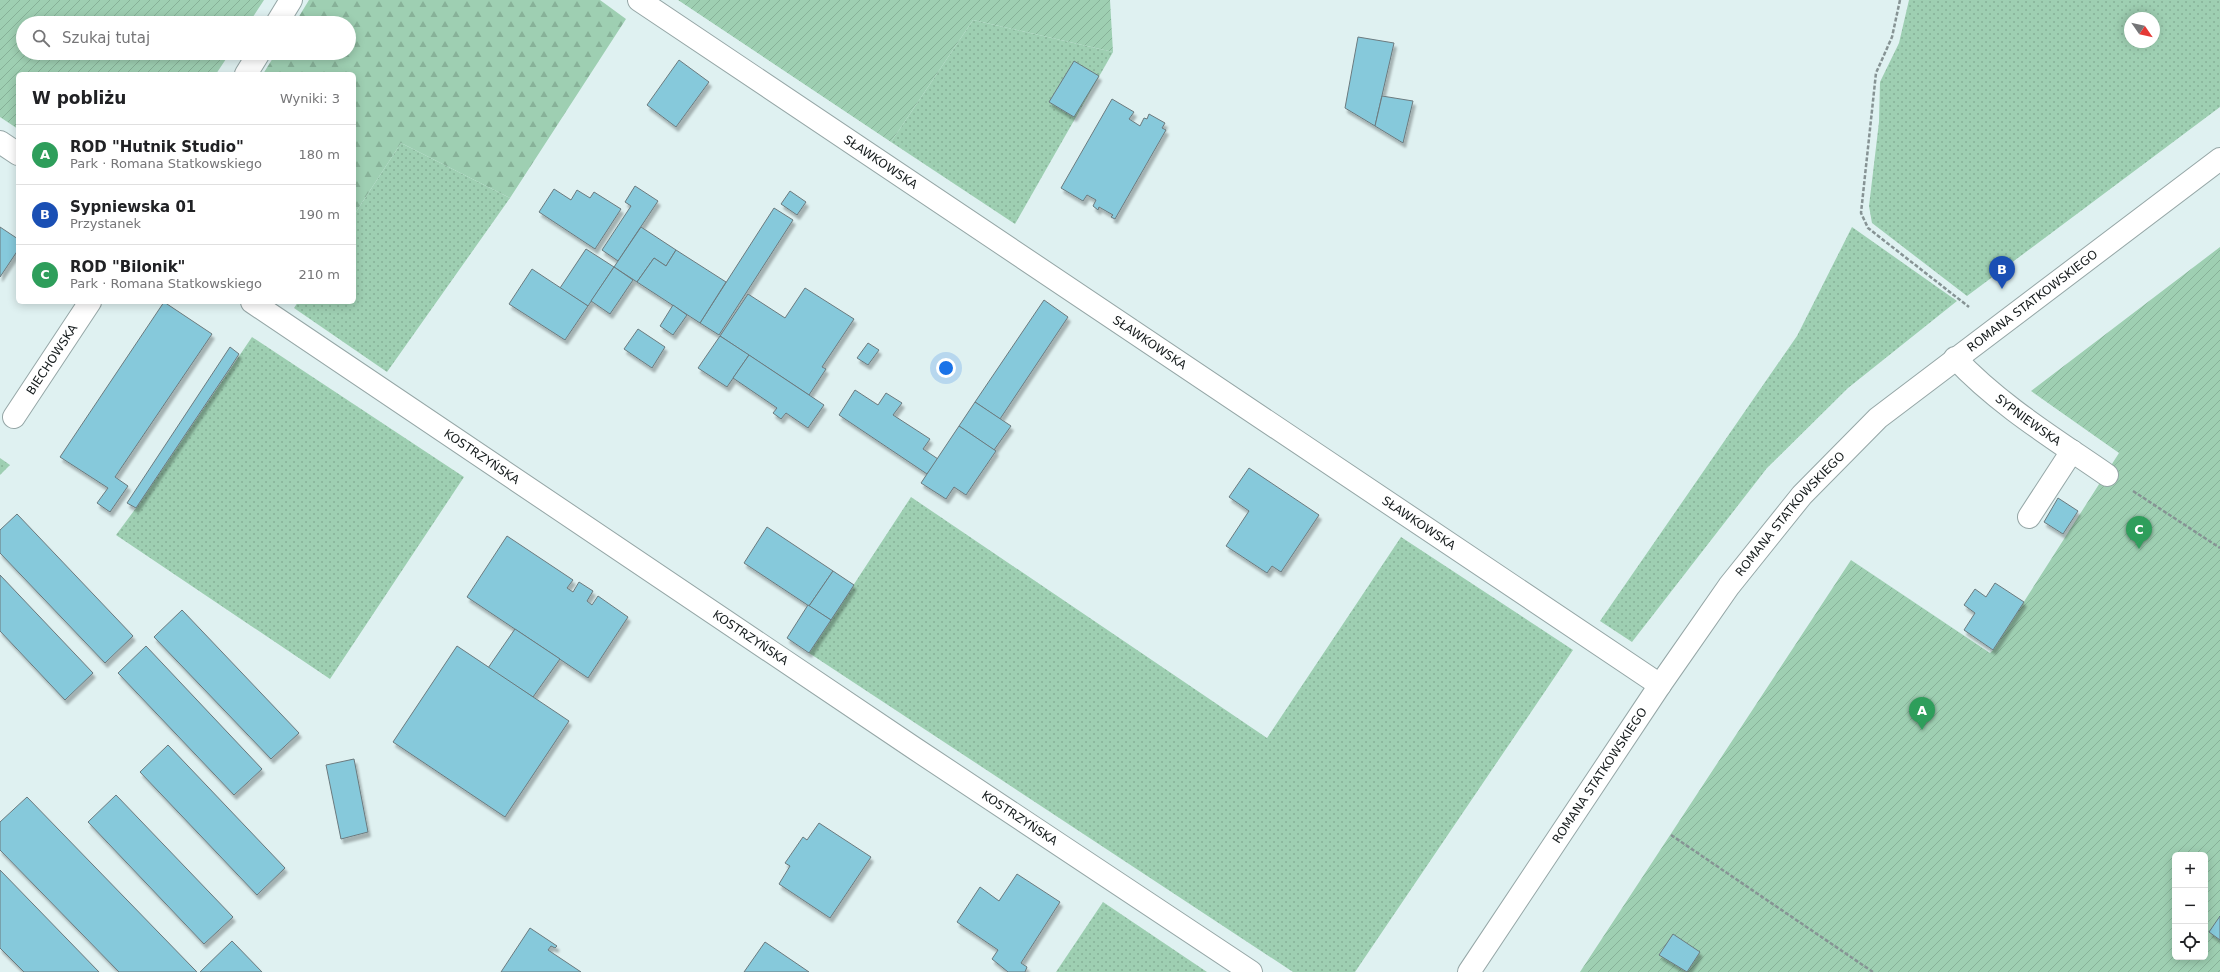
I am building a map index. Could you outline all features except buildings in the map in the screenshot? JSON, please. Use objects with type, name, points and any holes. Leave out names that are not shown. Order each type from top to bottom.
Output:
[{"type":"street","points":[[282,16],[292,0]]},
{"type":"street","name":"SŁAWKOWSKA","points":[[639,0],[1660,685]]},
{"type":"street","points":[[247,72],[255,60]]},
{"type":"street","points":[[0,142],[16,153]]},
{"type":"street","name":"ROMANA STATKOWSKIEGO","points":[[1470,972],[1660,685],[1729,586],[1802,495],[1878,418],[1955,358],[2220,159]]},
{"type":"street","name":"BIECHOWSKA","points":[[14,417],[89,304]]},
{"type":"street","name":"KOSTRZYŃSKA","points":[[255,304],[907,744],[1251,972]]},
{"type":"street","name":"SYPNIEWSKA","points":[[1955,358],[1973,377],[2006,404],[2107,475]]},
{"type":"street","points":[[2029,517],[2072,451]]},
{"type":"path","points":[[1900,0],[1892,37],[1876,73],[1861,213],[1868,228],[1969,307]]},
{"type":"path","points":[[2107,475],[2220,548]]},
{"type":"path","points":[[1671,835],[1873,972]]},
{"type":"green space","points":[[0,0],[264,0],[254,16],[16,16],[16,60],[225,60],[217,72],[16,72],[16,128],[0,117]]},
{"type":"green space","points":[[309,0],[600,0],[626,19],[510,198],[401,143],[356,212],[356,72],[264,72],[272,60],[356,60],[356,16],[299,16]]},
{"type":"green space","points":[[678,0],[1110,0],[1113,52],[973,20],[891,142]]},
{"type":"green space","points":[[1909,0],[2220,0],[2220,107],[1967,296],[1872,223],[1869,206],[1879,122],[1880,82],[1899,43]]},
{"type":"green space","points":[[973,20],[1113,52],[1015,224],[891,142]]},
{"type":"green space","points":[[401,143],[510,198],[387,372],[294,308],[297,304],[356,304],[356,212]]},
{"type":"green space","points":[[1852,227],[1957,301],[1848,388],[1767,468],[1632,642],[1600,621],[1797,336]]},
{"type":"green space","points":[[2220,247],[2220,972],[1580,972],[1851,560],[1990,653],[2119,453],[2031,391]]},
{"type":"green space","points":[[252,337],[464,477],[330,679],[116,535]]},
{"type":"green space","points":[[0,458],[10,465],[0,475]]},
{"type":"green space","points":[[911,497],[1267,738],[1401,537],[1573,650],[1355,972],[1293,972],[809,653]]},
{"type":"green space","points":[[1103,902],[1207,972],[1056,972]]},
{"type":"place","name":"Sypniewska 01","points":[[2002,289]]},
{"type":"place","name":"ROD \"Bilonik\"","points":[[2139,549]]},
{"type":"place","name":"ROD \"Hutnik Studio\"","points":[[1922,730]]}]
